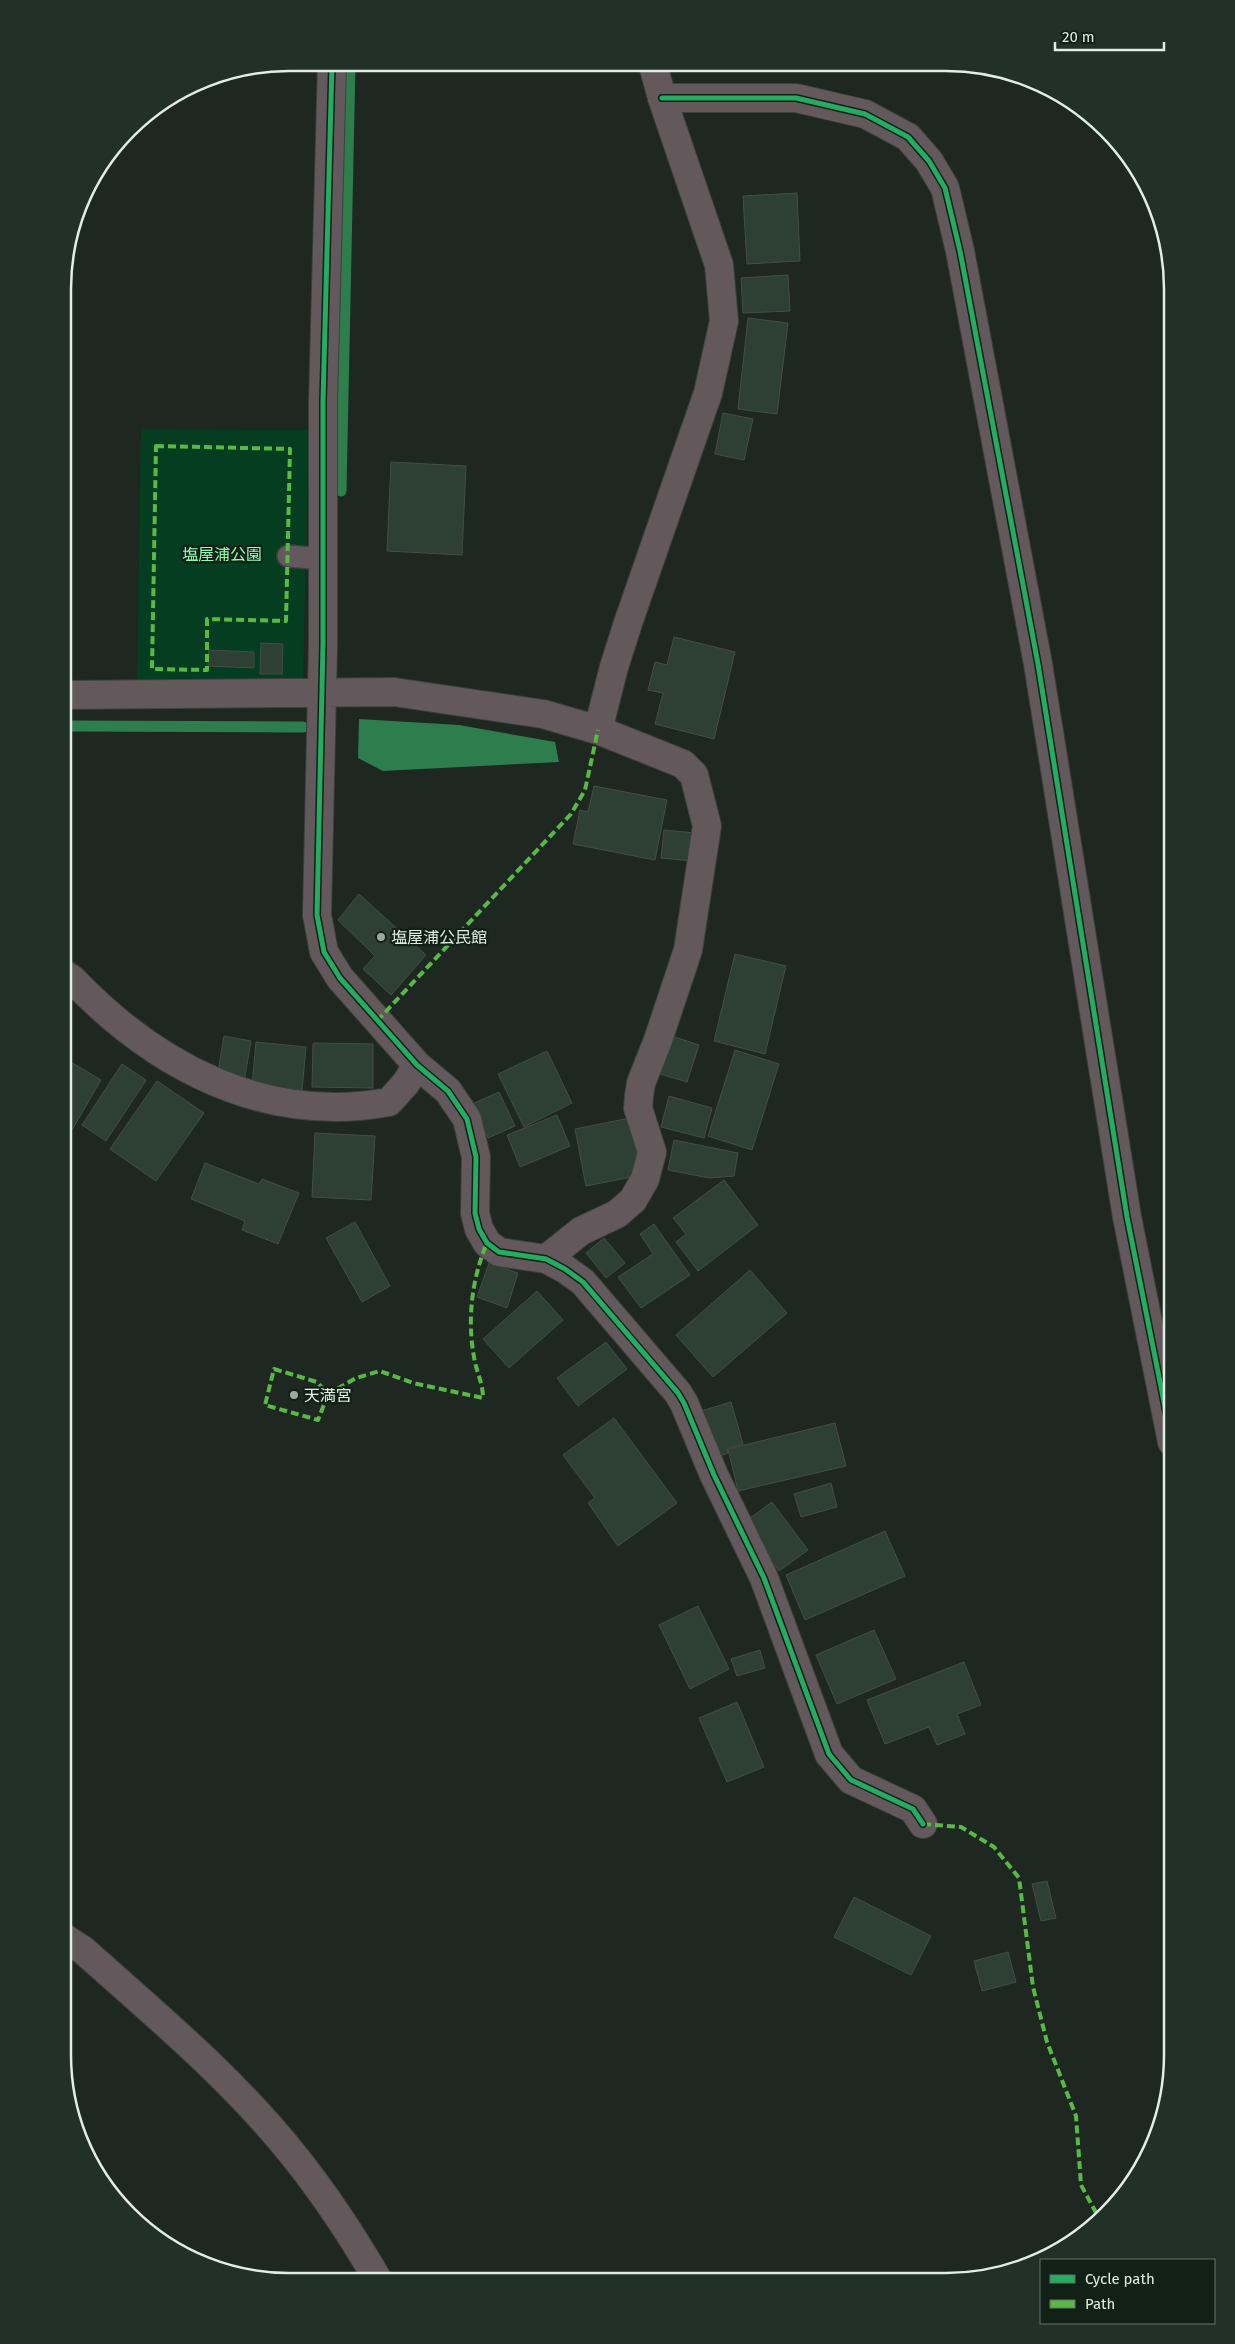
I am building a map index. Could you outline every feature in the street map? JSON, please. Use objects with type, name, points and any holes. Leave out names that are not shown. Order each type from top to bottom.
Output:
[{"type":"street","points":[[332,71],[324,402],[322,692],[317,915],[324,952],[340,978],[417,1065],[448,1090],[467,1119],[476,1157],[475,1213],[479,1229],[487,1243],[499,1252],[546,1260],[565,1269],[583,1282],[678,1393],[714,1475],[764,1578],[829,1754],[851,1780],[913,1809],[923,1824]]},
{"type":"street","points":[[598,730],[614,667],[628,623],[708,393],[724,321],[719,265],[662,98],[655,71]]},
{"type":"street","points":[[662,98],[796,98],[865,114],[908,137],[929,162],[945,188],[960,251],[1038,664],[1127,1217],[1164,1402]]},
{"type":"street","points":[[71,695],[394,692],[543,714],[598,730],[683,764],[694,775],[707,826],[688,950],[640,1090],[638,1108],[652,1152],[645,1179],[633,1200],[617,1214],[581,1231],[546,1260]]},
{"type":"street","points":[[71,978],[119,1024],[152,1047],[198,1074],[256,1098],[291,1104],[339,1107],[389,1102],[406,1084],[417,1065]]},
{"type":"street","points":[[71,1942],[83,1950],[224,2078],[294,2156],[347,2227],[374,2273]]},
{"type":"lane","points":[[288,556],[323,559]]},
{"type":"green space","name":"塩屋浦公園","points":[[141,429],[309,430],[303,678],[137,682]]},
{"type":"shaded area","points":[[359,719],[459,725],[555,742],[559,762],[383,771],[358,758]]},
{"type":"building","points":[[797,193],[800,261],[747,264],[743,196]]},
{"type":"building","points":[[788,275],[790,311],[743,313],[741,278]]},
{"type":"building","points":[[748,318],[788,323],[777,414],[738,409]]},
{"type":"building","points":[[723,413],[753,419],[744,460],[715,454]]},
{"type":"building","points":[[391,462],[466,466],[462,555],[387,551]]},
{"type":"building","points":[[674,637],[735,652],[714,739],[655,724],[663,693],[648,690],[655,662],[667,665]]},
{"type":"building","points":[[261,643],[283,644],[282,674],[260,674]]},
{"type":"building","points":[[209,650],[254,652],[254,668],[208,666]]},
{"type":"building","points":[[594,786],[667,800],[655,860],[573,844],[580,810],[588,812]]},
{"type":"building","points":[[664,830],[695,833],[692,861],[661,858]]},
{"type":"building","name":"塩屋浦公民館","points":[[359,894],[426,955],[391,995],[363,969],[375,956],[338,920]]},
{"type":"building","points":[[735,954],[786,966],[765,1054],[714,1041]]},
{"type":"building","points":[[224,1036],[251,1041],[244,1082],[217,1078]]},
{"type":"building","points":[[672,1036],[699,1045],[687,1082],[660,1074]]},
{"type":"building","points":[[256,1042],[306,1047],[302,1090],[252,1085]]},
{"type":"building","points":[[313,1043],[373,1044],[373,1088],[312,1087]]},
{"type":"building","points":[[735,1050],[779,1064],[752,1150],[708,1136]]},
{"type":"building","points":[[547,1051],[572,1103],[524,1127],[498,1074]]},
{"type":"building","points":[[71,1062],[101,1080],[71,1129]]},
{"type":"building","points":[[122,1064],[146,1080],[106,1141],[82,1125]]},
{"type":"building","points":[[157,1081],[204,1113],[156,1181],[110,1149]]},
{"type":"building","points":[[499,1092],[515,1126],[488,1138],[472,1104]]},
{"type":"building","points":[[669,1096],[712,1108],[704,1138],[661,1127]]},
{"type":"building","points":[[557,1115],[570,1146],[520,1167],[507,1135]]},
{"type":"building","points":[[630,1118],[642,1175],[586,1186],[575,1129]]},
{"type":"building","points":[[315,1133],[375,1136],[371,1200],[312,1197]]},
{"type":"building","points":[[674,1140],[738,1153],[734,1176],[709,1178],[668,1170]]},
{"type":"building","points":[[205,1163],[259,1184],[262,1179],[299,1193],[278,1244],[242,1230],[245,1221],[191,1199]]},
{"type":"building","points":[[724,1180],[758,1225],[698,1271],[676,1242],[686,1234],[673,1218]]},
{"type":"building","points":[[355,1222],[390,1286],[362,1302],[326,1238]]},
{"type":"building","points":[[654,1224],[690,1275],[641,1308],[618,1277],[653,1254],[640,1234]]},
{"type":"building","points":[[604,1238],[625,1263],[606,1278],[586,1253]]},
{"type":"building","points":[[489,1263],[518,1273],[507,1308],[477,1297]]},
{"type":"building","points":[[750,1270],[787,1313],[713,1377],[676,1335]]},
{"type":"building","points":[[537,1291],[563,1320],[509,1368],[483,1339]]},
{"type":"building","points":[[606,1342],[627,1369],[578,1406],[557,1378]]},
{"type":"building","points":[[731,1402],[743,1444],[727,1448],[728,1453],[715,1458],[701,1411]]},
{"type":"building","points":[[614,1418],[677,1503],[618,1546],[588,1503],[595,1498],[563,1455]]},
{"type":"building","points":[[835,1423],[846,1466],[738,1491],[728,1449]]},
{"type":"building","points":[[831,1483],[837,1507],[801,1517],[794,1494]]},
{"type":"building","points":[[772,1502],[808,1550],[779,1571],[743,1523]]},
{"type":"building","points":[[885,1531],[905,1576],[805,1620],[786,1575]]},
{"type":"building","points":[[698,1606],[729,1669],[690,1689],[659,1625]]},
{"type":"building","points":[[874,1630],[896,1679],[837,1704],[816,1655]]},
{"type":"building","points":[[760,1650],[765,1668],[737,1676],[731,1659]]},
{"type":"building","points":[[964,1662],[981,1705],[957,1714],[965,1734],[937,1745],[929,1727],[885,1744],[867,1700]]},
{"type":"building","points":[[737,1702],[764,1767],[727,1782],[699,1718]]},
{"type":"building","points":[[1047,1881],[1056,1918],[1041,1921],[1032,1884]]},
{"type":"building","points":[[854,1897],[931,1936],[911,1975],[834,1937]]},
{"type":"building","points":[[1008,1952],[1016,1982],[982,1991],[974,1961]]},
{"type":"waterway","points":[[341,491],[350,71]]},
{"type":"waterway","points":[[71,726],[303,727]]},
{"type":"marked path","points":[[156,446],[290,449],[286,621],[207,619],[207,670],[152,669],[156,446]]},
{"type":"marked path","points":[[377,1021],[571,814],[585,790],[598,730]]},
{"type":"marked path","points":[[328,1394],[318,1420],[265,1405],[274,1369],[317,1382],[328,1394],[356,1378],[380,1371],[413,1383],[483,1398],[472,1343],[471,1313],[474,1284],[487,1243]]},
{"type":"marked path","points":[[923,1824],[961,1827],[994,1847],[1019,1878],[1033,1987],[1047,2042],[1076,2116],[1081,2185],[1096,2213]]},
{"type":"cycle path","points":[[332,71],[323,402],[323,644],[317,915],[324,952],[340,978],[417,1065],[448,1091],[467,1119],[476,1157],[475,1213],[479,1229],[487,1243],[499,1252],[546,1259],[565,1269],[583,1282],[678,1393],[714,1475],[764,1578],[829,1754],[851,1780],[913,1809],[923,1824]]},
{"type":"cycle path","points":[[662,98],[796,98],[865,114],[908,137],[929,161],[945,188],[960,251],[1038,664],[1127,1217],[1164,1402]]},
{"type":"place","name":"塩屋浦公民館","points":[[381,937]]},
{"type":"place","name":"天満宮","points":[[294,1395]]}]
